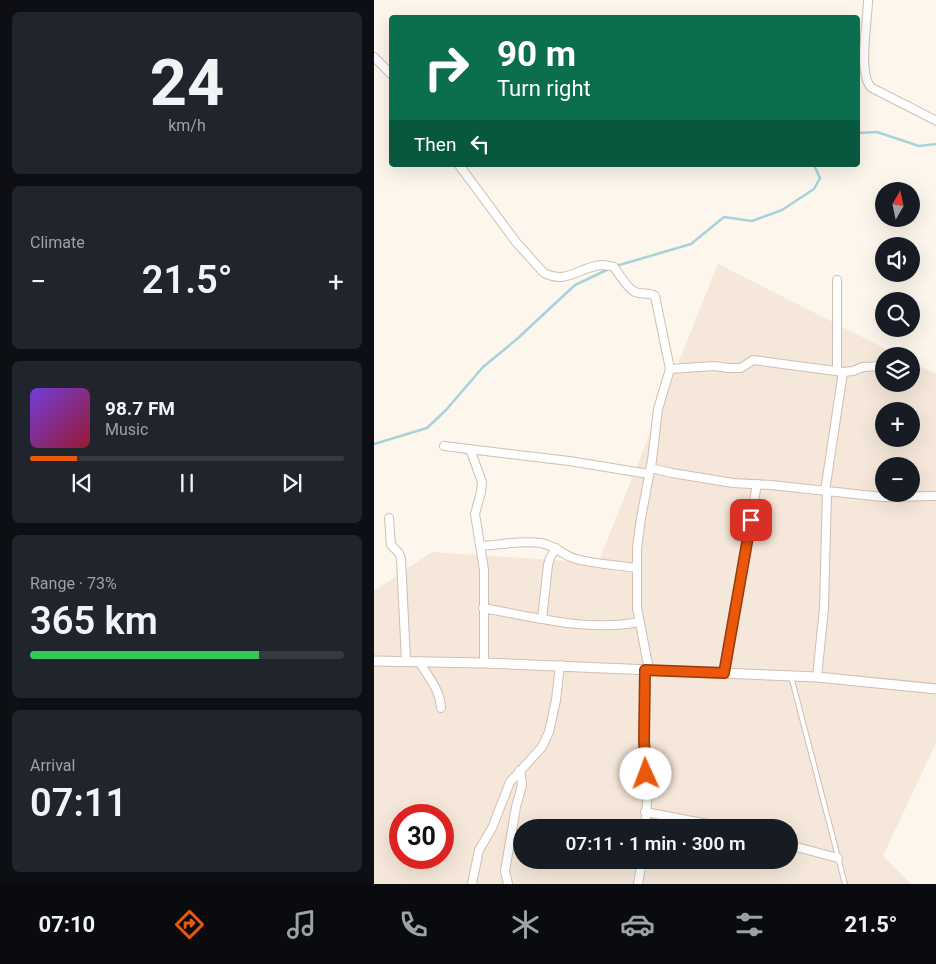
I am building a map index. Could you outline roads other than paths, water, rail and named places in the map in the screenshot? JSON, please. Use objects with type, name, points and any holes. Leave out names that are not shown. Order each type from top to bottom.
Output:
[{"type":"street","points":[[868,0],[865,55],[866,80],[872,88],[936,121]]},
{"type":"street","points":[[374,57],[389,72]]},
{"type":"street","points":[[460,167],[516,242],[544,273],[549,276],[571,276],[602,265],[614,267],[633,291],[649,293],[655,296],[670,368],[658,409],[650,471],[641,518],[637,568],[639,622],[647,670],[644,740],[645,819]]},
{"type":"street","points":[[817,677],[824,608],[826,491],[840,371],[837,280]]},
{"type":"street","points":[[670,368],[714,366],[741,368],[752,360],[840,371],[853,371],[875,367]]},
{"type":"street","points":[[444,446],[733,483],[883,498],[936,496]]},
{"type":"street","points":[[470,449],[482,482],[475,514],[484,570],[484,663]]},
{"type":"street","points":[[724,673],[757,484]]},
{"type":"street","points":[[389,518],[391,545],[399,553],[401,559],[406,661]]},
{"type":"street","points":[[480,546],[516,542],[547,544],[575,559],[637,568]]},
{"type":"street","points":[[542,619],[548,565],[556,548]]},
{"type":"street","points":[[483,608],[542,619],[600,626],[639,622]]},
{"type":"street","points":[[374,661],[484,663],[817,677],[936,689]]},
{"type":"street","points":[[419,661],[437,689],[441,708]]},
{"type":"street","points":[[472,884],[479,850],[492,828],[510,782],[542,747],[549,732],[556,700],[560,666]]},
{"type":"street","points":[[508,884],[505,871],[516,807],[522,785],[520,770]]},
{"type":"street","points":[[645,812],[682,819]]},
{"type":"street","points":[[798,847],[838,858]]},
{"type":"street","points":[[638,884],[640,869]]},
{"type":"lane","points":[[791,676],[845,884]]},
{"type":"waterway","points":[[860,133],[877,132],[919,146],[937,144]]},
{"type":"waterway","points":[[616,266],[691,244],[724,217],[752,221],[782,210],[814,189],[820,178],[815,167]]},
{"type":"waterway","points":[[374,444],[427,428],[446,410],[483,367],[517,339],[575,285],[611,268]]}]
